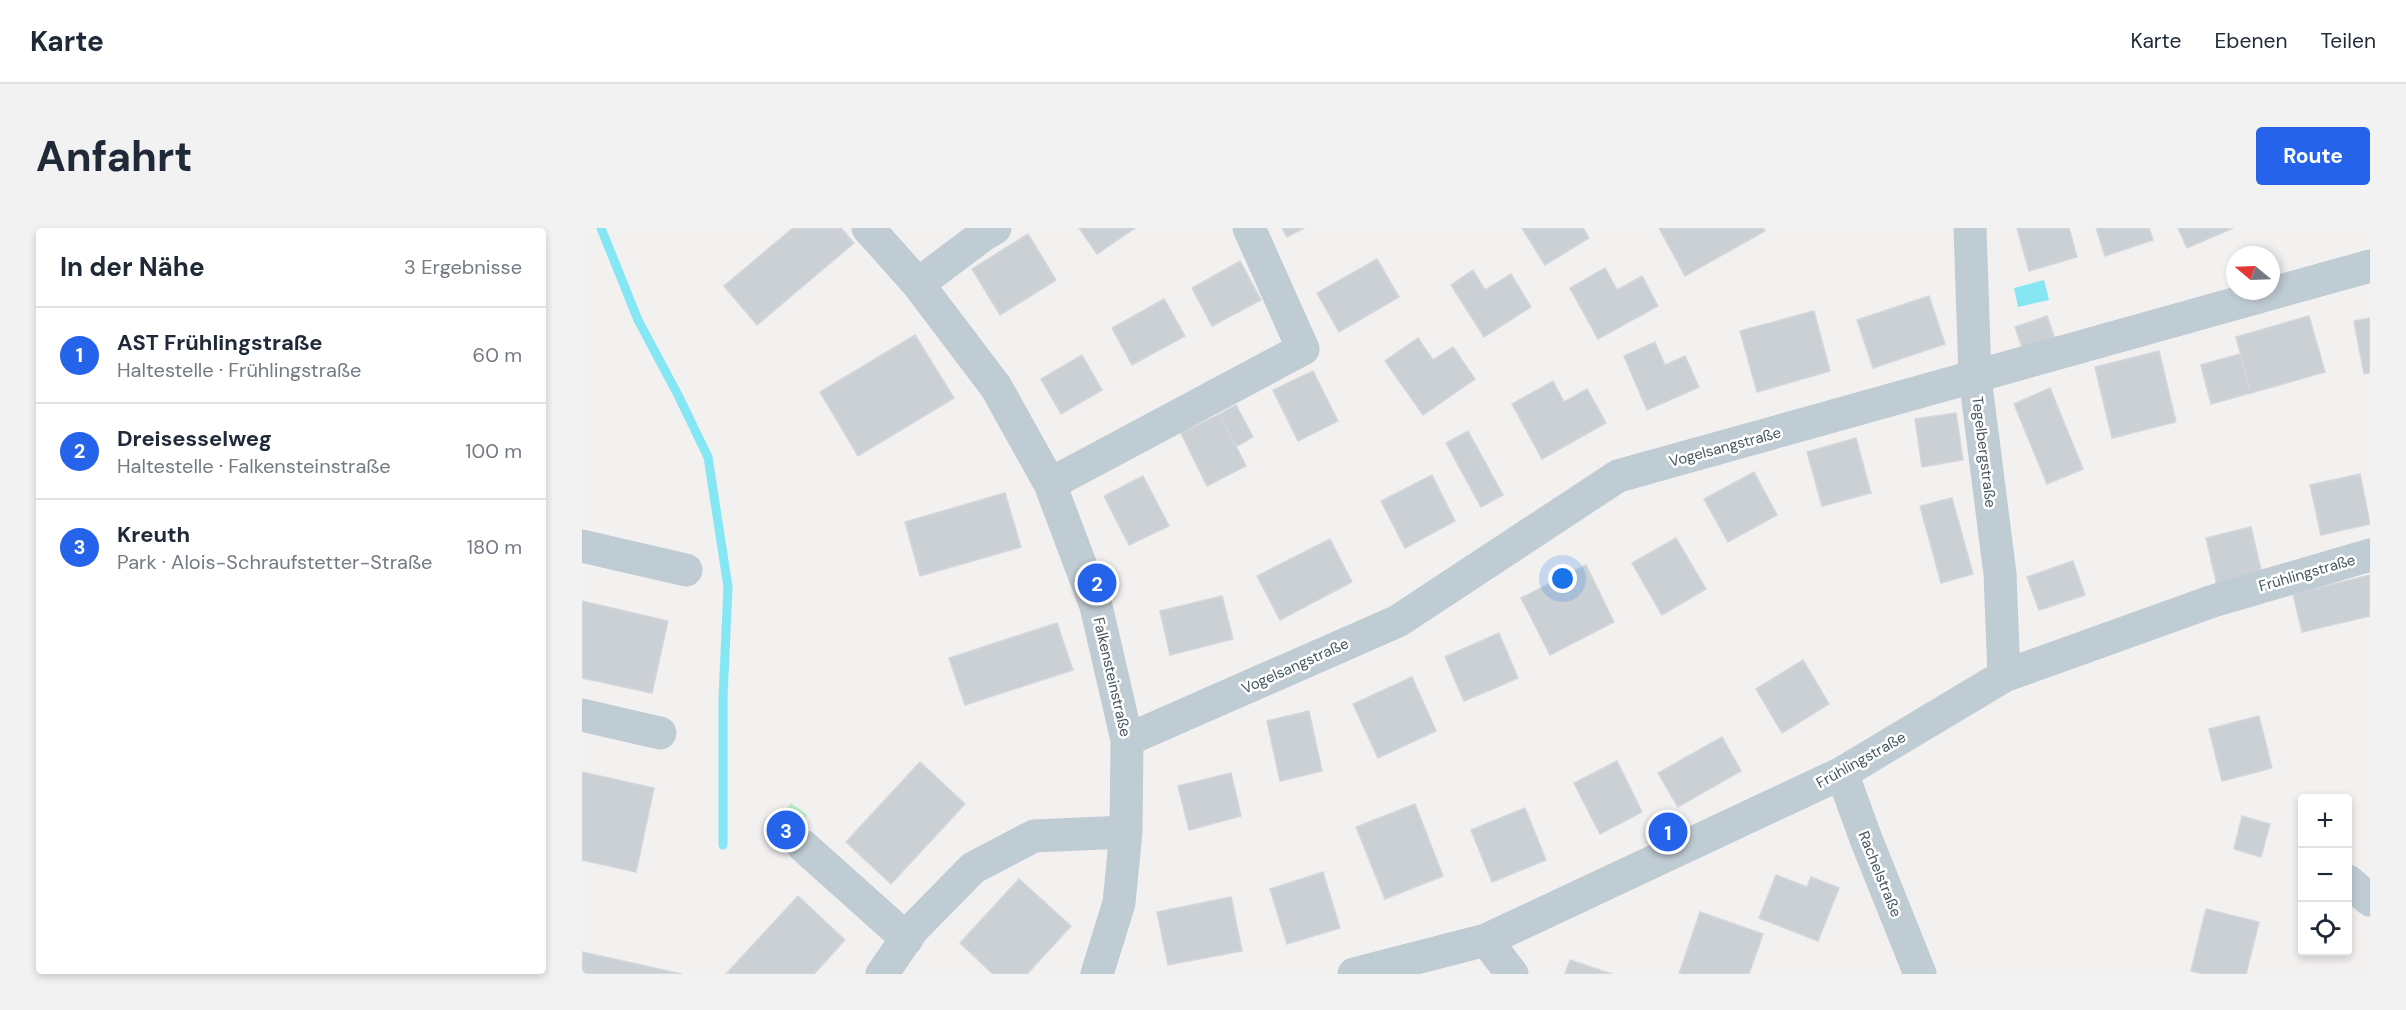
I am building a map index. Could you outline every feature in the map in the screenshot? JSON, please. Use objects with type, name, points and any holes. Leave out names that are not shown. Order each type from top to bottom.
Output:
[{"type":"street","name":"Falkensteinstraße","points":[[868,228],[918,284],[996,387],[1050,484],[1095,606],[1127,740],[1126,832],[1119,903],[1097,974]]},
{"type":"street","points":[[918,284],[995,228]]},
{"type":"street","points":[[1050,484],[1303,349],[1249,228]]},
{"type":"street","name":"Tegelbergstraße","points":[[1970,228],[1975,377],[2000,574],[2004,676]]},
{"type":"street","name":"Vogelsangstraße","points":[[1127,740],[1398,621],[1618,476],[2370,266]]},
{"type":"street","points":[[582,546],[686,570]]},
{"type":"street","name":"Frühlingstraße","points":[[1354,974],[1486,940],[1842,773],[2004,676],[2212,601],[2370,555]]},
{"type":"street","points":[[582,715],[660,733]]},
{"type":"street","name":"Rachelstraße","points":[[1842,773],[1920,974]]},
{"type":"street","points":[[882,974],[907,939],[973,868],[1034,836],[1126,832]]},
{"type":"street","points":[[803,846],[907,939]]},
{"type":"street","points":[[2352,884],[2370,900]]},
{"type":"street","points":[[1486,940],[1512,974]]},
{"type":"green space","points":[[791,803],[807,815],[783,847],[775,840],[778,820]]},
{"type":"water","points":[[2044,280],[2049,300],[2018,307],[2014,288]]},
{"type":"building","points":[[793,228],[841,228],[854,243],[757,325],[724,286]]},
{"type":"building","points":[[1079,228],[1135,228],[1097,254]]},
{"type":"building","points":[[1282,228],[1304,228],[1287,237]]},
{"type":"building","points":[[1522,228],[1583,228],[1589,238],[1545,265]]},
{"type":"building","points":[[1659,228],[1763,228],[1765,231],[1685,276]]},
{"type":"building","points":[[2017,228],[2069,228],[2077,257],[2029,271]]},
{"type":"building","points":[[2096,228],[2149,228],[2153,240],[2105,256]]},
{"type":"building","points":[[2178,228],[2233,228],[2187,248]]},
{"type":"building","points":[[1028,234],[1056,280],[1000,315],[972,269]]},
{"type":"building","points":[[1377,259],[1399,297],[1339,332],[1317,293]]},
{"type":"building","points":[[1240,261],[1261,300],[1212,326],[1192,288]]},
{"type":"building","points":[[1605,268],[1617,290],[1642,276],[1658,306],[1598,339],[1570,288]]},
{"type":"building","points":[[1473,270],[1485,290],[1511,274],[1531,307],[1484,337],[1451,285]]},
{"type":"building","points":[[1929,296],[1945,344],[1873,368],[1857,320]]},
{"type":"building","points":[[1164,299],[1185,336],[1132,365],[1112,328]]},
{"type":"building","points":[[1814,311],[1830,371],[1757,392],[1740,331]]},
{"type":"building","points":[[2047,316],[2055,339],[2023,350],[2015,327]]},
{"type":"building","points":[[2309,316],[2325,372],[2251,393],[2236,337]]},
{"type":"building","points":[[2370,318],[2370,373],[2364,374],[2354,321]]},
{"type":"building","points":[[915,335],[954,398],[858,456],[820,392]]},
{"type":"building","points":[[1418,338],[1433,360],[1453,347],[1475,379],[1423,415],[1385,361]]},
{"type":"building","points":[[1655,342],[1665,365],[1685,356],[1699,387],[1647,410],[1624,356]]},
{"type":"building","points":[[2159,351],[2176,422],[2112,438],[2095,367]]},
{"type":"building","points":[[2240,354],[2251,393],[2211,404],[2201,365]]},
{"type":"building","points":[[1082,355],[1102,390],[1061,414],[1041,379]]},
{"type":"building","points":[[1313,371],[1338,421],[1298,441],[1273,390]]},
{"type":"building","points":[[1553,381],[1564,402],[1587,389],[1606,423],[1542,459],[1512,404]]},
{"type":"building","points":[[2050,388],[2083,469],[2047,484],[2014,404]]},
{"type":"building","points":[[1236,405],[1253,437],[1236,447],[1220,414]]},
{"type":"building","points":[[1956,413],[1963,460],[1922,467],[1915,419]]},
{"type":"building","points":[[1220,414],[1246,466],[1207,486],[1181,433]]},
{"type":"building","points":[[1468,431],[1503,495],[1481,507],[1446,443]]},
{"type":"building","points":[[1856,438],[1871,493],[1822,506],[1807,452]]},
{"type":"building","points":[[1754,472],[1777,515],[1728,542],[1704,499]]},
{"type":"building","points":[[2360,474],[2370,524],[2321,535],[2310,485]]},
{"type":"building","points":[[1432,475],[1455,521],[1405,548],[1381,501]]},
{"type":"building","points":[[1143,476],[1169,526],[1129,545],[1104,496]]},
{"type":"building","points":[[1005,493],[1021,547],[920,576],[905,522]]},
{"type":"building","points":[[1952,498],[1973,574],[1941,583],[1920,506]]},
{"type":"building","points":[[2251,527],[2262,574],[2217,585],[2206,538]]},
{"type":"building","points":[[1676,538],[1706,589],[1662,615],[1632,563]]},
{"type":"building","points":[[1330,539],[1352,582],[1280,620],[1257,576]]},
{"type":"building","points":[[2073,561],[2085,595],[2039,610],[2027,577]]},
{"type":"building","points":[[1586,565],[1614,622],[1550,655],[1521,598]]},
{"type":"building","points":[[2370,575],[2370,616],[2302,632],[2293,594]]},
{"type":"building","points":[[1222,596],[1233,639],[1170,655],[1160,611]]},
{"type":"building","points":[[582,601],[668,621],[652,693],[582,678]]},
{"type":"building","points":[[1057,623],[1073,670],[965,705],[949,658]]},
{"type":"building","points":[[1499,633],[1518,678],[1464,701],[1445,657]]},
{"type":"building","points":[[1803,660],[1829,704],[1782,733],[1756,689]]},
{"type":"building","points":[[1412,677],[1436,731],[1378,758],[1353,704]]},
{"type":"building","points":[[1309,711],[1322,771],[1280,781],[1267,721]]},
{"type":"building","points":[[2259,716],[2272,768],[2222,781],[2209,729]]},
{"type":"building","points":[[1722,737],[1741,771],[1678,807],[1658,773]]},
{"type":"building","points":[[1617,761],[1642,812],[1600,834],[1574,783]]},
{"type":"building","points":[[920,762],[965,804],[891,884],[846,842]]},
{"type":"building","points":[[582,772],[654,788],[636,872],[582,860]]},
{"type":"building","points":[[1231,773],[1241,816],[1189,830],[1178,786]]},
{"type":"building","points":[[1415,804],[1443,876],[1385,899],[1356,827]]},
{"type":"building","points":[[1525,808],[1546,860],[1492,882],[1471,830]]},
{"type":"building","points":[[2242,816],[2270,824],[2261,857],[2234,849]]},
{"type":"building","points":[[1323,872],[1340,928],[1287,944],[1270,889]]},
{"type":"building","points":[[1776,875],[1807,887],[1811,877],[1839,888],[1818,941],[1759,918]]},
{"type":"building","points":[[1019,879],[1071,926],[1027,974],[993,974],[960,943]]},
{"type":"building","points":[[798,896],[845,940],[814,974],[726,974]]},
{"type":"building","points":[[1231,897],[1242,951],[1168,965],[1157,912]]},
{"type":"building","points":[[2206,909],[2259,922],[2246,974],[2204,974],[2191,971]]},
{"type":"building","points":[[1700,912],[1763,934],[1749,974],[1679,974]]},
{"type":"building","points":[[582,952],[682,974],[582,974]]},
{"type":"building","points":[[1570,960],[1612,974],[1565,974]]},
{"type":"waterway","points":[[601,228],[638,320],[708,457],[728,587],[723,698],[723,845]]},
{"type":"place","name":"Dreisesselweg","points":[[1097,583]]},
{"type":"place","name":"Kreuth","points":[[786,830]]},
{"type":"place","name":"AST Frühlingstraße","points":[[1668,832]]}]
